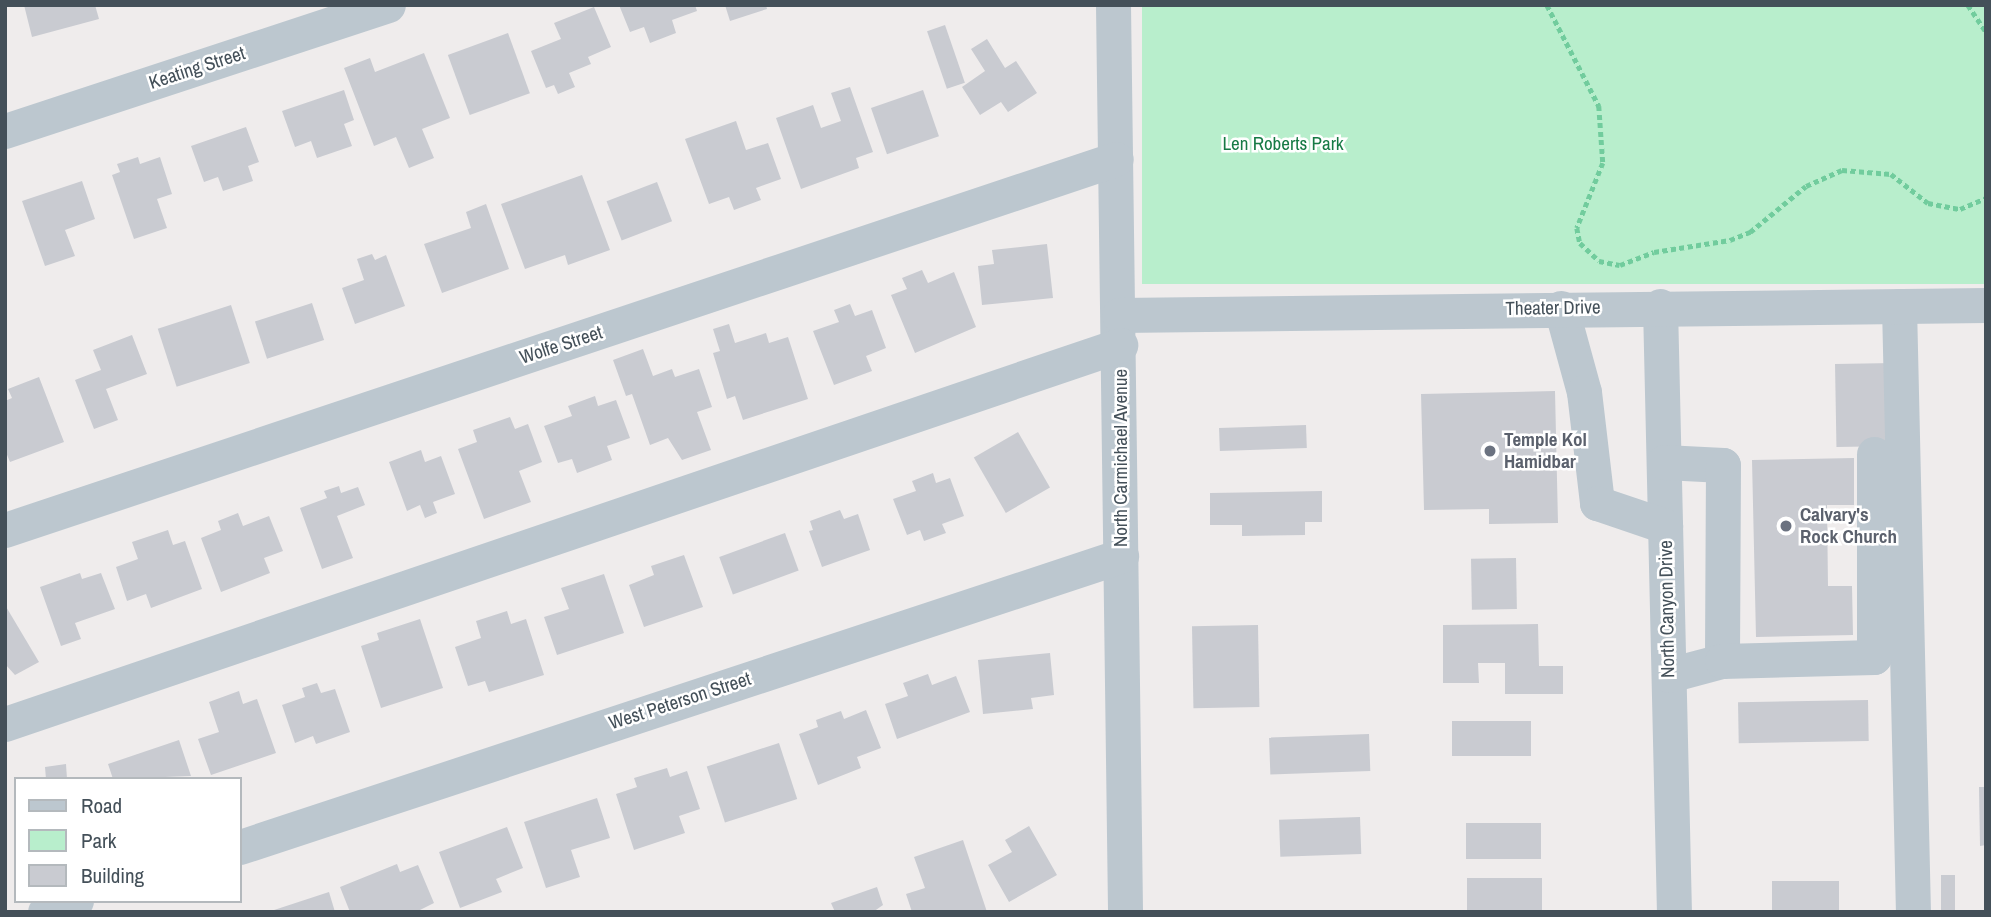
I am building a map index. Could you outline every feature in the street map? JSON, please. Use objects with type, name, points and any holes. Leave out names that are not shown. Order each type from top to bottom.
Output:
[{"type":"street","name":"Keating Street","points":[[5,131],[388,5]]},
{"type":"street","name":"North Carmichael Avenue","points":[[1113,5],[1120,330],[1125,912]]},
{"type":"street","name":"Wolfe Street","points":[[5,530],[1116,159]]},
{"type":"street","name":"Theater Drive","points":[[5,724],[1120,330],[1561,308],[1986,305]]},
{"type":"street","name":"North Canyon Drive","points":[[1660,306],[1674,912]]},
{"type":"street","points":[[1899,306],[1913,912]]},
{"type":"street","points":[[1561,308],[1584,392],[1597,503],[1665,526]]},
{"type":"street","points":[[1669,676],[1722,661],[1874,657],[1874,454]]},
{"type":"street","points":[[1664,462],[1723,466],[1722,661]]},
{"type":"street","name":"West Peterson Street","points":[[242,846],[1121,556]]},
{"type":"street","points":[[45,912],[70,903]]},
{"type":"path","points":[[1547,5],[1599,106],[1603,163],[1577,228],[1580,243],[1600,261],[1619,265],[1654,252],[1730,240],[1766,221],[1806,187],[1842,170],[1891,174],[1928,203],[1960,209],[1986,198]]},
{"type":"path","points":[[1968,5],[1986,32]]},
{"type":"green space","name":"Len Roberts Park","points":[[1142,5],[1986,5],[1986,284],[1142,284]]},
{"type":"building","points":[[24,5],[95,5],[99,19],[32,37]]},
{"type":"building","points":[[619,5],[695,5],[697,11],[672,20],[676,33],[650,43],[644,27],[630,32]]},
{"type":"building","points":[[725,5],[766,5],[767,9],[730,21]]},
{"type":"building","points":[[594,7],[611,47],[588,57],[591,64],[569,73],[575,87],[558,94],[554,85],[546,88],[531,51],[561,39],[554,23]]},
{"type":"building","points":[[945,25],[965,83],[947,89],[927,31]]},
{"type":"building","points":[[508,33],[530,93],[470,115],[448,55]]},
{"type":"building","points":[[987,39],[1005,68],[1016,61],[1037,93],[1008,112],[1001,102],[980,115],[962,87],[985,71],[971,49]]},
{"type":"building","points":[[424,53],[450,118],[422,129],[434,158],[409,168],[396,137],[374,146],[344,68],[370,58],[375,72]]},
{"type":"building","points":[[850,87],[873,152],[856,158],[859,168],[801,189],[776,118],[813,105],[821,128],[841,121],[831,93]]},
{"type":"building","points":[[344,90],[354,120],[344,124],[352,146],[317,158],[311,141],[295,147],[282,111]]},
{"type":"building","points":[[923,90],[939,136],[887,154],[871,108]]},
{"type":"building","points":[[736,121],[746,150],[768,143],[781,179],[756,188],[761,200],[734,210],[729,197],[709,204],[685,139]]},
{"type":"building","points":[[246,127],[259,162],[248,166],[253,181],[223,191],[218,177],[204,182],[191,146]]},
{"type":"building","points":[[138,157],[140,164],[160,157],[172,194],[157,199],[167,228],[134,239],[112,175],[120,172],[117,164]]},
{"type":"building","points":[[582,175],[610,250],[568,265],[565,255],[525,269],[501,204]]},
{"type":"building","points":[[82,181],[95,219],[65,230],[75,256],[45,266],[22,201]]},
{"type":"building","points":[[657,182],[672,221],[622,241],[607,201]]},
{"type":"building","points":[[486,204],[509,269],[442,293],[424,244],[471,228],[466,212]]},
{"type":"building","points":[[1047,244],[1053,298],[982,305],[978,266],[994,264],[992,250]]},
{"type":"building","points":[[372,254],[375,260],[386,255],[405,306],[355,324],[342,288],[364,280],[357,259]]},
{"type":"building","points":[[922,270],[928,283],[954,272],[976,327],[915,353],[891,295],[907,289],[902,278]]},
{"type":"building","points":[[312,303],[324,340],[267,359],[255,322]]},
{"type":"building","points":[[850,304],[855,316],[872,310],[886,348],[866,356],[872,371],[834,385],[813,331],[839,322],[834,310]]},
{"type":"building","points":[[231,305],[250,363],[177,387],[158,329]]},
{"type":"building","points":[[729,324],[735,343],[766,333],[769,343],[788,337],[808,399],[743,420],[735,396],[727,399],[713,353],[720,351],[713,329]]},
{"type":"building","points":[[132,335],[147,374],[106,389],[118,420],[94,429],[75,380],[101,370],[93,350]]},
{"type":"building","points":[[643,349],[653,376],[672,369],[675,377],[699,369],[712,407],[697,412],[711,450],[682,460],[668,438],[650,445],[632,394],[626,396],[613,360]]},
{"type":"building","points":[[1894,363],[1895,446],[1836,447],[1835,364]]},
{"type":"building","points":[[39,377],[64,442],[10,462],[5,450],[5,401],[12,398],[8,389]]},
{"type":"building","name":"Temple Kol Hamidbar","points":[[1555,391],[1558,523],[1489,524],[1489,509],[1424,510],[1421,394]]},
{"type":"building","points":[[595,396],[598,406],[616,400],[630,438],[607,446],[612,460],[577,473],[572,459],[558,463],[544,426],[572,416],[568,406]]},
{"type":"building","points":[[510,417],[515,429],[528,424],[542,462],[519,471],[531,502],[484,519],[458,449],[477,442],[473,430]]},
{"type":"building","points":[[1306,425],[1307,448],[1220,451],[1219,428]]},
{"type":"building","points":[[1018,432],[1050,487],[1006,513],[974,458]]},
{"type":"building","points":[[421,450],[425,462],[441,456],[455,494],[433,502],[437,513],[425,518],[420,505],[407,511],[389,462]]},
{"type":"building","points":[[1854,458],[1854,505],[1827,505],[1828,586],[1852,586],[1853,635],[1756,637],[1752,460]]},
{"type":"building","points":[[933,473],[936,483],[950,478],[964,516],[942,524],[946,533],[924,541],[920,530],[907,535],[893,499],[916,491],[912,481]]},
{"type":"building","points":[[339,486],[341,493],[358,487],[365,505],[337,516],[353,558],[322,569],[300,508],[327,498],[324,491]]},
{"type":"building","points":[[1322,491],[1322,522],[1305,522],[1305,535],[1242,536],[1242,525],[1210,525],[1210,493]]},
{"type":"building","points":[[840,510],[844,519],[858,514],[870,550],[822,567],[809,531],[813,530],[810,521]]},
{"type":"building","points":[[238,513],[243,526],[269,516],[283,551],[264,558],[270,573],[221,592],[201,538],[221,530],[218,521]]},
{"type":"building","points":[[168,530],[173,545],[185,541],[202,589],[151,608],[146,594],[127,601],[116,567],[138,559],[132,542]]},
{"type":"building","points":[[785,533],[799,571],[733,595],[719,557]]},
{"type":"building","points":[[684,555],[703,607],[644,627],[629,585],[654,575],[651,566]]},
{"type":"building","points":[[1516,558],[1517,609],[1472,610],[1471,559]]},
{"type":"building","points":[[80,573],[82,579],[101,573],[115,609],[75,623],[81,639],[61,646],[40,587]]},
{"type":"building","points":[[604,574],[624,633],[557,655],[544,617],[569,609],[561,588]]},
{"type":"building","points":[[5,605],[39,662],[15,675],[5,664]]},
{"type":"building","points":[[507,611],[511,624],[526,619],[544,675],[489,692],[485,681],[468,686],[455,647],[481,638],[476,621]]},
{"type":"building","points":[[420,619],[443,688],[381,708],[361,646],[379,640],[377,633]]},
{"type":"building","points":[[1538,624],[1539,666],[1563,666],[1563,694],[1505,694],[1505,663],[1478,663],[1479,683],[1443,683],[1443,625]]},
{"type":"building","points":[[1258,625],[1259,707],[1193,708],[1192,626]]},
{"type":"building","points":[[1050,653],[1054,695],[1031,698],[1033,709],[983,714],[978,660]]},
{"type":"building","points":[[928,674],[932,685],[956,676],[970,712],[897,739],[885,704],[908,696],[903,683]]},
{"type":"building","points":[[317,683],[321,693],[335,689],[350,732],[316,744],[313,736],[295,743],[282,705],[305,697],[302,688]]},
{"type":"building","points":[[239,691],[243,704],[257,699],[276,753],[211,775],[198,739],[219,732],[209,702]]},
{"type":"building","points":[[1868,700],[1869,741],[1739,743],[1738,702]]},
{"type":"building","points":[[866,710],[881,748],[857,757],[861,768],[818,785],[799,734],[818,727],[816,720],[841,711],[844,719]]},
{"type":"building","points":[[1452,721],[1531,721],[1531,756],[1452,756]]},
{"type":"building","points":[[1369,734],[1370,771],[1270,774],[1269,737]]},
{"type":"building","points":[[179,740],[191,776],[112,777],[108,764]]},
{"type":"building","points":[[779,743],[797,799],[725,823],[707,766]]},
{"type":"building","points":[[66,764],[67,777],[46,777],[45,767]]},
{"type":"building","points":[[667,768],[670,777],[687,771],[700,809],[679,816],[685,833],[634,850],[616,794],[637,787],[634,778]]},
{"type":"building","points":[[1979,787],[1986,787],[1986,845],[1980,846]]},
{"type":"building","points":[[597,798],[610,838],[571,850],[580,877],[546,888],[524,822]]},
{"type":"building","points":[[1360,817],[1361,854],[1280,857],[1279,820]]},
{"type":"building","points":[[1466,823],[1541,823],[1541,859],[1466,859]]},
{"type":"building","points":[[1029,826],[1057,875],[1009,902],[988,865],[1012,852],[1005,840]]},
{"type":"building","points":[[507,827],[523,868],[496,879],[502,892],[460,908],[439,852]]},
{"type":"building","points":[[963,840],[987,912],[912,912],[906,894],[925,888],[914,857]]},
{"type":"building","points":[[397,864],[400,872],[418,865],[434,903],[416,912],[350,912],[340,887]]},
{"type":"building","points":[[1941,875],[1955,875],[1955,912],[1941,912]]},
{"type":"building","points":[[1467,878],[1542,878],[1542,912],[1467,912]]},
{"type":"building","points":[[1772,881],[1839,881],[1839,912],[1772,912]]},
{"type":"building","points":[[877,887],[883,905],[873,912],[835,912],[831,903]]},
{"type":"building","points":[[329,892],[335,912],[271,911]]},
{"type":"place","name":"Temple Kol Hamidbar","points":[[1490,451]]},
{"type":"place","name":"Calvary's Rock Church","points":[[1786,526]]}]
